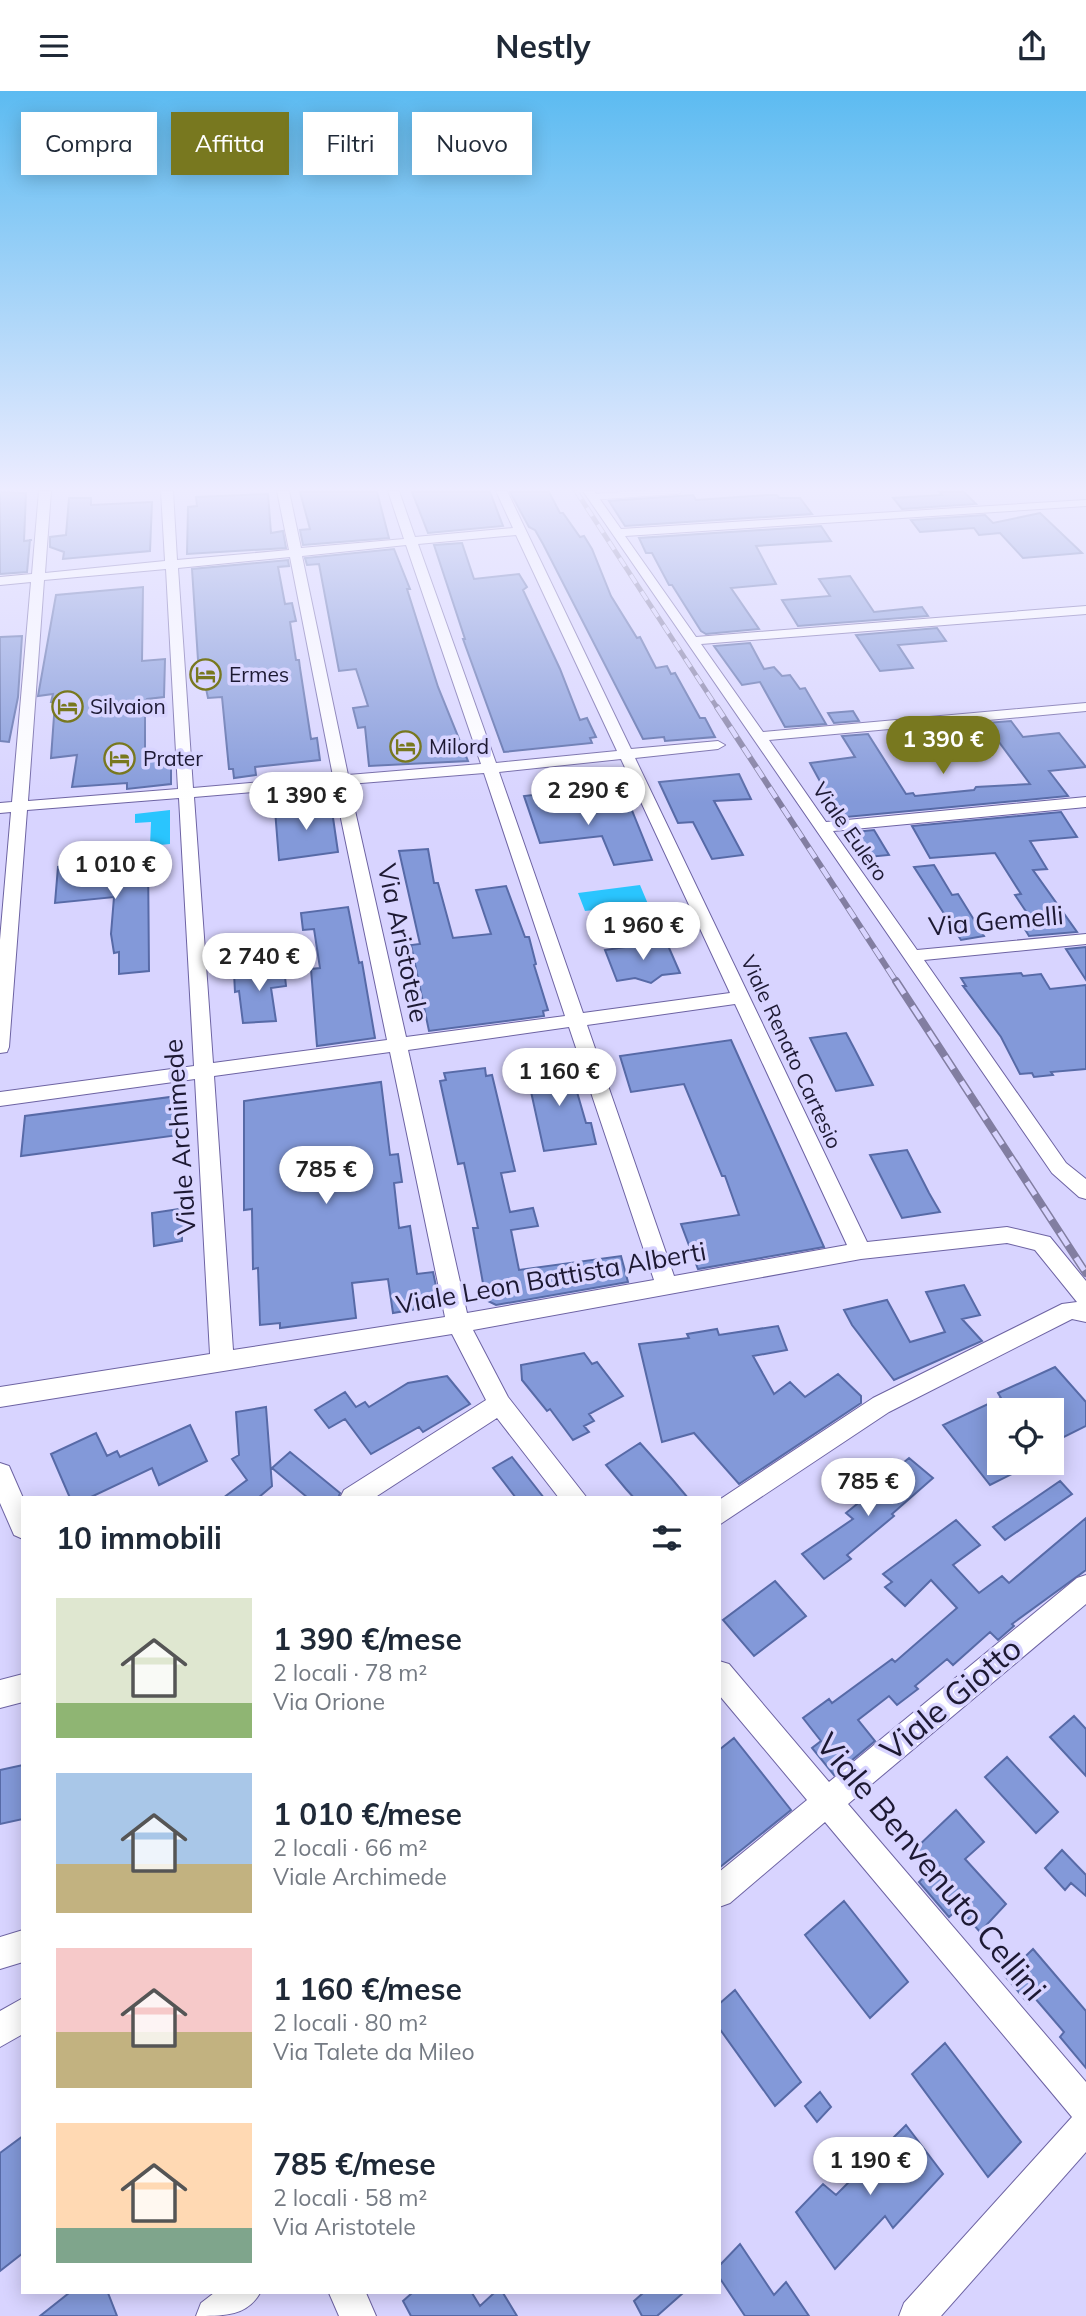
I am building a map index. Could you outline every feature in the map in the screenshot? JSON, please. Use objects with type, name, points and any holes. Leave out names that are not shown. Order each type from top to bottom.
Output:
[{"type":"street","points":[[0,1047],[4,962],[21,806],[37,595]]},
{"type":"street","name":"Viale Archimede","points":[[174,595],[222,1359]]},
{"type":"street","name":"Via Aristotele","points":[[303,595],[458,1324]]},
{"type":"street","points":[[429,595],[667,1287]]},
{"type":"street","name":"Viale Renato Cartesio","points":[[549,595],[862,1251]]},
{"type":"street","name":"Viale Eulero","points":[[659,595],[1059,1168],[1086,1191]]},
{"type":"street","points":[[690,641],[1086,610]]},
{"type":"street","points":[[758,737],[1086,707]]},
{"type":"street","points":[[0,808],[490,768],[718,745]]},
{"type":"street","points":[[821,827],[1086,802]]},
{"type":"street","name":"Via Gemelli","points":[[911,956],[1086,939]]},
{"type":"street","points":[[0,1099],[739,997]]},
{"type":"street","name":"Viale Leon Battista Alberti","points":[[0,1397],[222,1359],[458,1324],[862,1251],[1007,1235],[1042,1243],[1086,1297]]},
{"type":"street","points":[[721,1513],[881,1405],[1070,1310],[1086,1313]]},
{"type":"street","points":[[458,1324],[500,1403],[572,1496]]},
{"type":"street","points":[[357,1496],[500,1403]]},
{"type":"street","points":[[0,1474],[21,1522]]},
{"type":"street","name":"Viale Giotto","points":[[721,1890],[1086,1587]]},
{"type":"street","name":"Viale Benvenuto Cellini","points":[[721,1676],[1086,2108]]},
{"type":"street","points":[[0,1694],[21,1689]]},
{"type":"street","points":[[0,1953],[21,1947]]},
{"type":"street","points":[[0,2031],[21,2015]]},
{"type":"street","points":[[917,2316],[1086,2127]]},
{"type":"street","points":[[214,2316],[241,2294]]},
{"type":"street","points":[[347,2294],[358,2316]]},
{"type":"water","points":[[170,810],[170,844],[150,846],[151,822],[135,823],[135,814]]},
{"type":"water","points":[[640,885],[648,904],[585,911],[578,893]]},
{"type":"building","points":[[56,595],[143,595],[142,661],[165,659],[164,697],[145,701],[145,759],[171,757],[171,784],[127,789],[127,783],[72,787],[77,755],[51,758],[55,702],[51,702],[53,694],[38,696]]},
{"type":"building","points":[[194,595],[283,595],[285,604],[292,603],[296,621],[290,622],[296,660],[299,660],[311,739],[317,738],[320,760],[255,767],[256,775],[234,778],[233,769],[229,769],[222,697],[208,698],[198,660]]},
{"type":"building","points":[[325,595],[409,595],[438,687],[468,761],[369,766],[365,727],[358,728],[353,708],[368,706],[356,669],[339,671]]},
{"type":"building","points":[[450,595],[525,595],[560,669],[580,720],[587,718],[596,737],[590,738],[592,743],[504,752]]},
{"type":"building","points":[[569,595],[611,595],[637,638],[640,637],[656,668],[667,666],[671,674],[675,673],[700,718],[705,718],[715,737],[665,741],[664,737],[643,739]]},
{"type":"building","points":[[678,595],[736,595],[759,629],[706,634],[701,631]]},
{"type":"building","points":[[863,595],[874,612],[922,607],[928,616],[798,626],[782,600]]},
{"type":"building","points":[[937,628],[946,641],[898,645],[913,668],[880,671],[856,635]]},
{"type":"building","points":[[22,636],[18,697],[9,742],[0,741],[0,637]]},
{"type":"building","points":[[750,643],[764,669],[774,667],[782,676],[790,675],[800,689],[805,688],[826,724],[785,727],[760,682],[742,685],[714,646]]},
{"type":"building","points":[[853,711],[859,721],[834,723],[828,713]]},
{"type":"building","points":[[1011,721],[1023,737],[1059,733],[1086,767],[1049,771],[1068,796],[846,817],[841,808],[835,809],[810,763],[855,757],[842,736],[868,734],[906,794],[913,793],[915,796],[974,790],[976,787],[1030,784],[985,723]]},
{"type":"building","points":[[739,774],[751,799],[714,801],[743,855],[712,859],[693,822],[678,823],[659,782]]},
{"type":"building","points":[[566,791],[574,811],[582,810],[584,814],[631,808],[652,860],[614,865],[602,836],[540,843],[524,796]]},
{"type":"building","points":[[331,804],[338,852],[279,860],[275,810]]},
{"type":"building","points":[[1061,812],[1077,837],[1030,841],[1047,869],[1033,870],[1077,932],[1029,936],[1018,918],[1029,916],[1015,895],[1021,894],[995,853],[930,858],[912,826]]},
{"type":"building","points":[[874,830],[889,855],[868,857],[854,832]]},
{"type":"building","points":[[428,849],[434,883],[438,883],[453,938],[491,934],[476,890],[506,886],[525,937],[529,937],[536,964],[534,965],[548,1010],[543,1011],[544,1016],[429,1031],[411,945],[420,944],[399,851]]},
{"type":"building","points":[[136,852],[136,858],[148,857],[149,971],[119,974],[119,952],[114,953],[111,934],[114,897],[55,903],[58,867],[72,865],[72,859]]},
{"type":"building","points":[[934,865],[952,895],[958,894],[984,936],[961,940],[914,867]]},
{"type":"building","points":[[348,907],[359,963],[362,962],[375,1038],[317,1046],[311,969],[320,968],[314,929],[303,930],[301,913]]},
{"type":"building","points":[[666,941],[680,973],[662,975],[651,983],[635,978],[617,981],[605,950]]},
{"type":"building","points":[[1086,947],[1086,980],[1066,949]]},
{"type":"building","points":[[284,967],[286,986],[271,988],[276,1021],[243,1023],[239,991],[235,992],[234,973]]},
{"type":"building","points":[[1021,973],[1023,976],[1041,974],[1050,989],[1086,985],[1086,1069],[1051,1072],[1053,1075],[1034,1077],[1032,1073],[1020,1074],[1001,1037],[963,986],[966,986],[961,978]]},
{"type":"building","points":[[846,1033],[873,1085],[836,1091],[810,1038]]},
{"type":"building","points":[[731,1040],[824,1247],[698,1269],[681,1224],[739,1215],[725,1176],[722,1176],[684,1084],[631,1092],[620,1056]]},
{"type":"building","points":[[568,1061],[586,1123],[591,1123],[596,1144],[544,1151],[528,1078],[534,1077],[531,1065]]},
{"type":"building","points":[[485,1068],[486,1076],[492,1075],[515,1171],[501,1173],[510,1212],[533,1208],[538,1226],[511,1230],[519,1270],[621,1256],[628,1282],[496,1305],[486,1300],[473,1228],[478,1228],[464,1163],[458,1164],[440,1081],[446,1080],[444,1073]]},
{"type":"building","points":[[381,1082],[390,1155],[398,1154],[402,1182],[394,1183],[399,1228],[410,1226],[417,1274],[433,1272],[440,1305],[393,1313],[388,1279],[352,1283],[356,1318],[280,1328],[280,1323],[260,1325],[258,1268],[253,1269],[252,1209],[244,1210],[244,1101]]},
{"type":"building","points":[[178,1096],[179,1135],[21,1156],[25,1116]]},
{"type":"building","points":[[907,1150],[940,1212],[902,1218],[870,1155]]},
{"type":"building","points":[[186,1208],[187,1228],[182,1229],[182,1241],[154,1246],[152,1213]]},
{"type":"building","points":[[964,1285],[980,1315],[962,1319],[982,1341],[894,1380],[852,1325],[844,1310],[887,1300],[910,1342],[945,1332],[926,1292]]},
{"type":"building","points":[[778,1326],[787,1350],[753,1356],[774,1394],[790,1382],[805,1397],[838,1374],[861,1396],[861,1403],[739,1484],[694,1433],[662,1442],[639,1344],[689,1338],[687,1334],[717,1329],[719,1335]]},
{"type":"building","points":[[584,1353],[592,1364],[597,1362],[623,1396],[589,1414],[594,1421],[584,1426],[589,1432],[573,1440],[550,1409],[547,1411],[522,1380],[521,1365]]},
{"type":"building","points":[[1055,1367],[1086,1402],[1086,1426],[1064,1437],[1064,1398],[1001,1398],[998,1393]]},
{"type":"building","points":[[447,1376],[470,1404],[423,1432],[419,1427],[371,1454],[345,1419],[329,1428],[315,1410],[345,1392],[356,1407],[365,1402],[369,1407],[408,1383]]},
{"type":"building","points":[[987,1405],[987,1475],[1010,1475],[990,1485],[943,1425]]},
{"type":"building","points":[[266,1407],[272,1486],[260,1496],[226,1496],[247,1480],[232,1459],[239,1455],[236,1412]]},
{"type":"building","points":[[190,1425],[207,1461],[159,1485],[152,1468],[93,1496],[69,1496],[51,1454],[96,1433],[107,1456],[117,1451],[120,1457]]},
{"type":"building","points":[[640,1443],[686,1496],[632,1496],[606,1465]]},
{"type":"building","points":[[290,1452],[340,1493],[339,1496],[306,1496],[272,1468]]},
{"type":"building","points":[[512,1457],[542,1496],[514,1496],[493,1468]]},
{"type":"building","points":[[909,1458],[933,1478],[892,1514],[894,1516],[847,1555],[851,1559],[824,1579],[802,1554],[853,1519],[846,1513]]},
{"type":"building","points":[[1060,1481],[1072,1494],[1005,1540],[993,1527]]},
{"type":"building","points":[[1086,1518],[1086,1570],[1012,1624],[1014,1626],[998,1640],[990,1632],[953,1665],[947,1659],[915,1686],[918,1689],[897,1705],[889,1696],[858,1720],[875,1741],[834,1775],[812,1748],[821,1741],[803,1718],[829,1699],[832,1703],[892,1659],[895,1662],[957,1608],[931,1580],[905,1606],[885,1587],[892,1582],[883,1574],[956,1520],[980,1545],[953,1565],[979,1593],[1002,1576],[1009,1583]]},
{"type":"building","points":[[775,1581],[806,1616],[754,1656],[723,1620]]},
{"type":"building","points":[[1074,1716],[1086,1729],[1086,1776],[1050,1737]]},
{"type":"building","points":[[734,1738],[791,1810],[721,1866],[721,1748]]},
{"type":"building","points":[[1007,1757],[1058,1812],[1036,1833],[985,1777]]},
{"type":"building","points":[[21,1765],[21,1819],[0,1824],[0,1770]]},
{"type":"building","points":[[956,1810],[984,1842],[965,1859],[1006,1904],[980,1932],[959,1908],[949,1917],[919,1882],[933,1868],[916,1848]]},
{"type":"building","points":[[1062,1850],[1086,1875],[1086,1896],[1071,1883],[1065,1890],[1045,1868]]},
{"type":"building","points":[[844,1901],[908,1982],[870,2018],[805,1935]]},
{"type":"building","points":[[1033,1949],[1086,2011],[1086,2068],[1060,2037],[1064,2032],[1034,1997],[1028,2003],[1005,1976]]},
{"type":"building","points":[[735,1990],[801,2082],[775,2106],[721,2031],[721,2002]]},
{"type":"building","points":[[945,2043],[1021,2142],[988,2177],[912,2074]]},
{"type":"building","points":[[820,2092],[831,2107],[817,2122],[805,2106]]},
{"type":"building","points":[[906,2125],[943,2174],[893,2228],[885,2216],[835,2269],[796,2212],[823,2184],[836,2195]]},
{"type":"building","points":[[21,2137],[21,2255],[0,2271],[0,2153]]},
{"type":"building","points":[[740,2244],[774,2295],[786,2282],[809,2316],[745,2316],[721,2280],[721,2264]]},
{"type":"building","points":[[68,2294],[108,2294],[117,2316],[40,2316]]},
{"type":"building","points":[[411,2294],[473,2294],[480,2306],[493,2294],[504,2294],[517,2316],[411,2316],[403,2301]]},
{"type":"building","points":[[642,2294],[682,2294],[657,2316],[642,2316],[634,2301]]},
{"type":"railway","points":[[644,595],[718,709]]},
{"type":"railway","points":[[717,707],[897,983]]},
{"type":"railway","points":[[896,981],[1086,1273]]},
{"type":"place","name":"Ermes","points":[[206,675]]},
{"type":"place","name":"Silvaion","points":[[67,707]]},
{"type":"place","name":"Milord","points":[[406,747]]},
{"type":"place","name":"Prater","points":[[120,759]]}]
